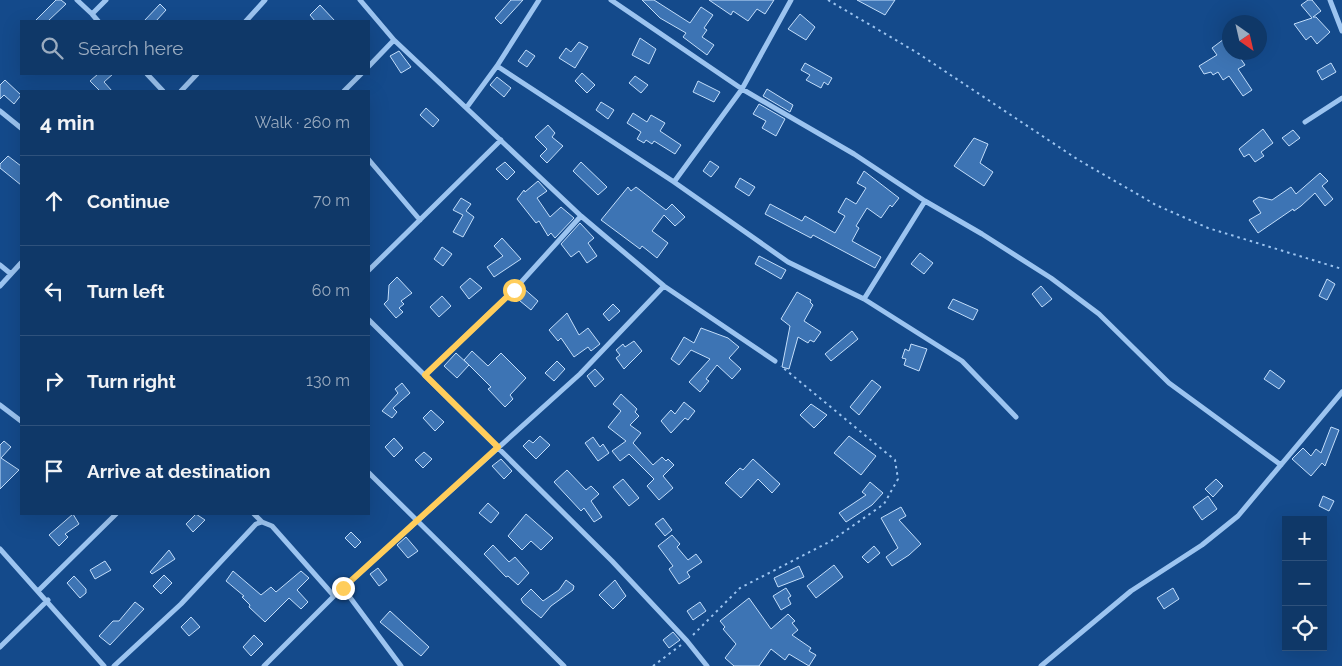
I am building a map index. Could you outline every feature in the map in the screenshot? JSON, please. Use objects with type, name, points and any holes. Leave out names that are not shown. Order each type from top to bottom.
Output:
[{"type":"street","points":[[76,0],[97,20]]},
{"type":"street","points":[[92,14],[106,0]]},
{"type":"street","points":[[247,20],[265,0]]},
{"type":"street","points":[[360,0],[394,40],[468,107],[581,216],[664,286],[775,361]]},
{"type":"street","points":[[468,107],[497,66],[538,0]]},
{"type":"street","points":[[611,0],[742,89],[854,154],[925,201],[982,234],[1051,278],[1099,314],[1169,383],[1281,465]]},
{"type":"street","points":[[674,182],[742,89],[791,0]]},
{"type":"street","points":[[1330,0],[1342,31]]},
{"type":"street","points":[[370,65],[394,40]]},
{"type":"street","points":[[497,66],[674,182],[788,262],[864,299],[962,361],[1016,417]]},
{"type":"street","points":[[148,75],[162,90]]},
{"type":"street","points":[[182,90],[196,75]]},
{"type":"street","points":[[345,90],[360,75]]},
{"type":"street","points":[[1305,122],[1342,98]]},
{"type":"street","points":[[0,111],[20,127]]},
{"type":"street","points":[[370,269],[501,140]]},
{"type":"street","points":[[370,161],[420,220]]},
{"type":"street","points":[[864,299],[925,201]]},
{"type":"street","points":[[425,375],[514,290],[581,216]]},
{"type":"street","points":[[0,286],[20,264]]},
{"type":"street","points":[[0,266],[11,274]]},
{"type":"street","points":[[264,666],[334,596],[416,520],[580,374],[664,286]]},
{"type":"street","points":[[370,321],[612,561],[687,640],[707,666]]},
{"type":"street","points":[[1041,666],[1131,591],[1202,545],[1238,516],[1342,392]]},
{"type":"street","points":[[0,405],[20,420]]},
{"type":"street","points":[[370,474],[564,666]]},
{"type":"street","points":[[39,590],[115,515]]},
{"type":"street","points":[[255,515],[262,522],[272,526],[334,596]]},
{"type":"street","points":[[114,666],[180,604],[256,524],[262,522]]},
{"type":"street","points":[[0,549],[48,600],[104,666]]},
{"type":"street","points":[[343,588],[401,666]]},
{"type":"street","points":[[0,647],[48,600]]},
{"type":"path","points":[[828,0],[916,52],[1077,159],[1156,206],[1208,228],[1342,269]]},
{"type":"path","points":[[653,666],[687,640],[740,588],[831,541],[884,504],[898,479],[894,460],[775,361]]},
{"type":"building","points":[[56,0],[61,0],[66,4],[49,20],[36,20]]},
{"type":"building","points":[[511,0],[523,0],[501,24],[495,18]]},
{"type":"building","points":[[642,0],[654,0],[690,23],[701,7],[713,15],[704,28],[707,30],[702,37],[714,45],[707,55],[683,37],[686,33],[660,18]]},
{"type":"building","points":[[709,0],[774,0],[765,14],[757,9],[748,21],[733,11],[731,15]]},
{"type":"building","points":[[857,0],[895,0],[885,15]]},
{"type":"building","points":[[1308,0],[1312,0],[1321,11],[1313,17],[1316,17],[1330,32],[1317,44],[1311,36],[1306,40],[1294,24],[1312,18],[1301,5]]},
{"type":"building","points":[[160,4],[166,10],[157,20],[145,20]]},
{"type":"building","points":[[320,5],[334,20],[314,20],[310,15]]},
{"type":"building","points":[[800,14],[815,27],[806,40],[788,29]]},
{"type":"building","points":[[640,38],[656,49],[649,64],[632,55]]},
{"type":"building","points":[[1222,40],[1222,60],[1242,60],[1245,65],[1238,69],[1252,90],[1243,96],[1229,76],[1223,80],[1218,72],[1213,75],[1211,72],[1204,74],[1199,66],[1217,55],[1212,48]]},
{"type":"building","points":[[579,42],[588,47],[575,68],[559,58],[566,48],[571,52]]},
{"type":"building","points":[[526,50],[535,56],[527,67],[518,61]]},
{"type":"building","points":[[399,51],[411,67],[401,73],[390,56]]},
{"type":"building","points":[[805,63],[832,78],[828,85],[824,82],[821,88],[806,80],[810,75],[801,70]]},
{"type":"building","points":[[1331,63],[1336,72],[1322,80],[1317,71]]},
{"type":"building","points":[[582,73],[595,85],[587,93],[575,81]]},
{"type":"building","points":[[97,75],[112,75],[104,82],[111,90],[99,90],[90,81]]},
{"type":"building","points":[[635,76],[648,85],[641,93],[629,83]]},
{"type":"building","points":[[497,77],[511,88],[504,97],[490,85]]},
{"type":"building","points":[[5,80],[20,94],[14,104],[4,95],[0,99],[0,85]]},
{"type":"building","points":[[698,81],[720,92],[714,102],[693,92]]},
{"type":"building","points":[[767,89],[793,105],[790,112],[763,96]]},
{"type":"building","points":[[601,102],[614,110],[608,119],[596,110]]},
{"type":"building","points":[[759,104],[785,119],[776,136],[762,128],[766,121],[753,114]]},
{"type":"building","points":[[426,108],[439,120],[433,127],[420,115]]},
{"type":"building","points":[[633,113],[647,122],[651,115],[665,123],[660,131],[681,145],[675,154],[654,141],[652,144],[646,140],[644,143],[637,139],[641,132],[627,123]]},
{"type":"building","points":[[548,125],[555,133],[552,137],[563,146],[547,163],[540,156],[547,149],[535,137]]},
{"type":"building","points":[[1263,129],[1273,143],[1261,152],[1264,156],[1255,162],[1249,154],[1244,157],[1239,149]]},
{"type":"building","points":[[1293,130],[1300,138],[1289,146],[1282,138]]},
{"type":"building","points":[[974,138],[988,144],[980,163],[993,172],[984,186],[954,166]]},
{"type":"building","points":[[8,156],[20,165],[20,184],[0,168],[0,164]]},
{"type":"building","points":[[710,161],[719,167],[711,177],[703,171]]},
{"type":"building","points":[[505,162],[515,172],[507,180],[496,169]]},
{"type":"building","points":[[581,162],[607,187],[598,195],[573,171]]},
{"type":"building","points":[[864,171],[899,198],[892,207],[890,205],[881,218],[867,208],[856,226],[859,228],[852,241],[881,257],[875,268],[813,235],[811,238],[765,214],[770,204],[802,221],[805,216],[835,233],[845,216],[838,212],[846,198],[856,204],[866,188],[857,183]]},
{"type":"building","points":[[1320,173],[1328,181],[1322,186],[1333,199],[1325,206],[1315,193],[1294,211],[1293,209],[1258,233],[1249,220],[1261,213],[1253,201],[1259,197],[1272,200],[1291,187],[1296,194]]},
{"type":"building","points":[[740,178],[755,187],[749,196],[735,187]]},
{"type":"building","points":[[538,181],[547,191],[537,198],[550,217],[561,207],[574,218],[555,238],[551,233],[548,236],[539,221],[536,223],[517,199],[524,190],[525,192]]},
{"type":"building","points":[[628,187],[631,191],[636,187],[666,210],[672,204],[685,217],[675,226],[664,215],[652,231],[668,243],[657,258],[642,246],[640,249],[601,220]]},
{"type":"building","points":[[461,198],[471,204],[466,211],[474,217],[463,237],[453,232],[463,215],[453,210]]},
{"type":"building","points":[[580,223],[594,238],[588,243],[597,256],[587,263],[579,251],[571,257],[561,244]]},
{"type":"building","points":[[502,238],[521,259],[494,277],[487,267],[503,256],[494,246]]},
{"type":"building","points":[[442,247],[452,254],[443,266],[434,259]]},
{"type":"building","points":[[920,253],[933,263],[924,274],[911,264]]},
{"type":"building","points":[[759,256],[786,270],[781,279],[755,264]]},
{"type":"building","points":[[397,277],[412,293],[401,301],[404,304],[399,308],[403,312],[396,318],[384,304],[388,300],[389,285]]},
{"type":"building","points":[[470,278],[482,288],[469,299],[460,287]]},
{"type":"building","points":[[1327,279],[1335,284],[1327,300],[1319,296]]},
{"type":"building","points":[[1041,286],[1052,299],[1042,307],[1032,294]]},
{"type":"building","points":[[522,287],[538,301],[531,310],[514,296]]},
{"type":"building","points":[[797,292],[811,300],[810,302],[813,305],[804,321],[821,332],[814,342],[810,340],[808,343],[798,337],[789,369],[782,367],[790,326],[781,319]]},
{"type":"building","points":[[442,296],[451,306],[439,317],[430,307]]},
{"type":"building","points":[[953,299],[978,310],[973,320],[948,308]]},
{"type":"building","points":[[613,304],[620,311],[609,321],[603,314]]},
{"type":"building","points":[[567,313],[579,335],[588,328],[600,344],[591,351],[588,347],[574,357],[561,338],[558,341],[549,330]]},
{"type":"building","points":[[701,328],[728,338],[739,347],[729,358],[741,369],[732,379],[717,365],[706,379],[709,381],[700,392],[689,382],[710,359],[691,350],[679,365],[671,359],[684,337],[694,343]]},
{"type":"building","points":[[852,331],[858,339],[831,361],[825,354]]},
{"type":"building","points":[[634,341],[642,351],[624,369],[616,358],[620,355],[616,350],[623,344],[625,347]]},
{"type":"building","points":[[911,344],[927,349],[919,371],[904,365],[906,359],[902,358],[905,349],[909,351]]},
{"type":"building","points":[[472,351],[488,366],[501,353],[526,378],[510,395],[513,399],[505,407],[488,389],[491,387],[464,360]]},
{"type":"building","points":[[456,353],[469,365],[457,378],[444,366]]},
{"type":"building","points":[[557,361],[565,369],[554,381],[545,373]]},
{"type":"building","points":[[595,369],[604,379],[595,387],[587,376]]},
{"type":"building","points":[[1270,370],[1285,381],[1279,389],[1264,379]]},
{"type":"building","points":[[872,380],[881,387],[859,415],[850,407]]},
{"type":"building","points":[[402,383],[410,393],[393,408],[397,412],[392,418],[382,411],[398,393],[395,389]]},
{"type":"building","points":[[621,394],[637,409],[635,412],[639,416],[630,425],[641,433],[633,443],[653,465],[662,457],[666,461],[668,459],[674,465],[663,476],[673,488],[659,500],[647,486],[654,479],[629,454],[620,461],[612,451],[626,441],[608,427],[621,411],[613,404]]},
{"type":"building","points":[[684,402],[695,411],[688,420],[685,418],[671,433],[661,421],[671,410],[675,414]]},
{"type":"building","points":[[811,404],[827,415],[814,428],[800,415]]},
{"type":"building","points":[[431,410],[444,422],[435,431],[423,418]]},
{"type":"building","points":[[1331,427],[1339,430],[1325,466],[1322,463],[1311,476],[1292,459],[1303,448],[1311,456],[1316,449],[1321,453]]},
{"type":"building","points":[[540,436],[550,445],[536,459],[523,446],[529,440],[533,443]]},
{"type":"building","points":[[849,436],[876,456],[861,475],[834,453]]},
{"type":"building","points":[[593,437],[600,447],[603,444],[609,453],[598,461],[585,443]]},
{"type":"building","points":[[394,438],[403,448],[394,457],[385,447]]},
{"type":"building","points":[[4,441],[11,447],[1,458],[19,470],[0,489],[0,445]]},
{"type":"building","points":[[424,452],[432,459],[423,468],[415,460]]},
{"type":"building","points":[[501,459],[512,471],[504,479],[492,466]]},
{"type":"building","points":[[753,459],[780,484],[772,493],[758,479],[741,498],[725,483],[740,468],[743,470]]},
{"type":"building","points":[[567,470],[586,490],[591,486],[599,494],[591,501],[602,517],[594,522],[584,508],[581,511],[554,482]]},
{"type":"building","points":[[623,479],[639,498],[629,506],[613,487]]},
{"type":"building","points":[[1216,479],[1223,486],[1213,497],[1205,489]]},
{"type":"building","points":[[870,482],[883,493],[872,505],[846,522],[839,513],[866,495],[862,492]]},
{"type":"building","points":[[1208,496],[1217,509],[1202,520],[1193,507]]},
{"type":"building","points":[[1323,496],[1334,501],[1329,511],[1319,506]]},
{"type":"building","points":[[488,503],[499,513],[491,523],[479,513]]},
{"type":"building","points":[[901,507],[906,516],[899,520],[921,544],[909,555],[892,566],[886,557],[898,548],[881,518]]},
{"type":"building","points":[[526,514],[553,538],[541,550],[531,541],[522,550],[508,536]]},
{"type":"building","points":[[72,515],[79,524],[65,534],[68,537],[59,546],[49,535]]},
{"type":"building","points":[[195,515],[205,520],[193,532],[186,524]]},
{"type":"building","points":[[663,518],[672,530],[665,536],[655,524]]},
{"type":"building","points":[[351,532],[361,542],[355,548],[345,538]]},
{"type":"building","points":[[672,535],[680,544],[677,547],[688,560],[696,554],[702,562],[687,572],[690,577],[679,584],[669,569],[673,566],[658,546]]},
{"type":"building","points":[[406,537],[418,551],[408,558],[397,545]]},
{"type":"building","points":[[493,545],[509,562],[515,557],[529,573],[518,585],[508,576],[506,577],[484,554]]},
{"type":"building","points":[[874,546],[880,553],[868,563],[862,557]]},
{"type":"building","points":[[169,550],[175,559],[152,574],[150,572]]},
{"type":"building","points":[[105,561],[111,570],[95,579],[90,570]]},
{"type":"building","points":[[834,565],[843,577],[816,598],[807,586]]},
{"type":"building","points":[[799,566],[804,577],[778,587],[774,578]]},
{"type":"building","points":[[378,568],[387,580],[379,586],[370,574]]},
{"type":"building","points":[[233,571],[261,595],[271,587],[276,592],[301,571],[309,578],[297,590],[308,602],[301,609],[289,598],[265,622],[249,607],[250,605],[242,597],[244,596],[226,581]]},
{"type":"building","points":[[164,575],[172,583],[161,594],[153,586]]},
{"type":"building","points":[[74,576],[86,589],[86,593],[80,598],[67,583]]},
{"type":"building","points":[[566,580],[574,586],[573,590],[551,606],[541,618],[523,603],[521,599],[531,589],[543,601],[559,590]]},
{"type":"building","points":[[615,580],[626,596],[613,609],[599,595]]},
{"type":"building","points":[[786,588],[791,596],[788,598],[791,604],[781,610],[773,596]]},
{"type":"building","points":[[1173,588],[1179,599],[1164,609],[1157,598]]},
{"type":"building","points":[[749,598],[771,629],[788,614],[795,621],[792,623],[798,630],[792,635],[811,648],[809,651],[816,655],[809,666],[789,654],[785,660],[771,649],[759,666],[734,666],[725,658],[736,644],[723,629],[725,627],[720,621]]},
{"type":"building","points":[[135,602],[144,609],[110,645],[99,636],[113,621],[119,621]]},
{"type":"building","points":[[700,602],[706,611],[693,620],[687,611]]},
{"type":"building","points":[[390,611],[429,647],[421,656],[380,622]]},
{"type":"building","points":[[191,617],[200,627],[189,636],[181,627]]},
{"type":"building","points":[[673,632],[680,640],[669,648],[663,640]]},
{"type":"building","points":[[254,635],[263,644],[251,656],[243,647]]},
{"type":"route","points":[[343,588],[498,447],[425,375],[514,290]]}]
